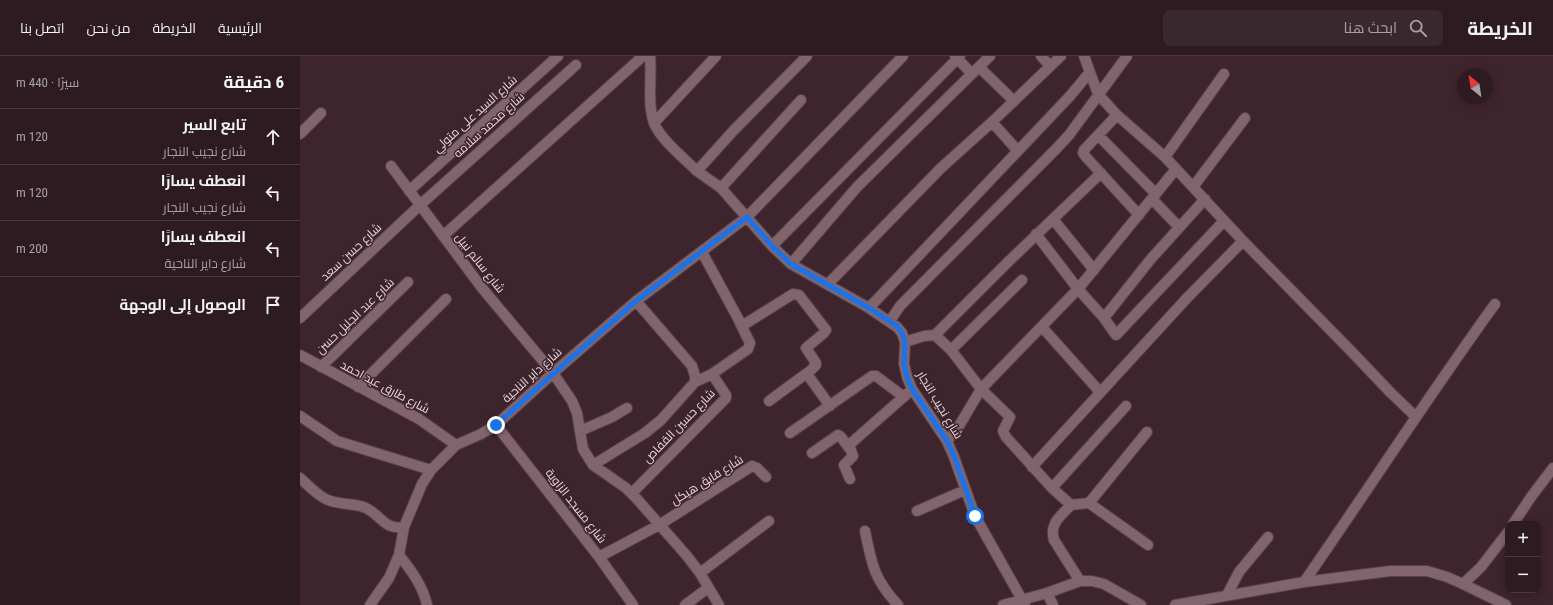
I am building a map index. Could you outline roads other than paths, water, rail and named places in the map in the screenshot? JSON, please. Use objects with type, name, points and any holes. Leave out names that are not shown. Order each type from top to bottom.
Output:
[{"type":"street","name":"شارع السيد على متولي","points":[[409,191],[558,56]]},
{"type":"street","points":[[443,236],[643,56]]},
{"type":"street","points":[[650,56],[652,112],[654,123],[668,142],[697,171],[721,188],[772,246],[791,264],[890,321],[902,333],[905,342],[924,336],[935,335],[1036,234],[1101,173]]},
{"type":"street","points":[[654,123],[716,56]]},
{"type":"street","points":[[697,171],[734,130],[807,56]]},
{"type":"street","name":"شارع داير الناحية","points":[[370,605],[389,578],[399,555],[404,527],[422,484],[431,470],[456,445],[481,434],[496,425],[636,301],[747,217],[902,56]]},
{"type":"street","points":[[791,264],[857,188],[990,56]]},
{"type":"street","points":[[1041,56],[1050,66]]},
{"type":"street","points":[[828,284],[941,168],[1061,56]]},
{"type":"street","points":[[1084,56],[1098,94],[1117,115],[1165,157],[1204,198],[1223,222],[1416,417]]},
{"type":"street","points":[[890,321],[900,306],[1069,135],[1127,56]]},
{"type":"street","points":[[772,246],[957,57],[976,70],[1014,101]]},
{"type":"street","name":"شارع محمد سلامه","points":[[419,206],[576,65]]},
{"type":"street","points":[[869,308],[1017,150],[1070,96],[1090,72]]},
{"type":"street","points":[[1165,157],[1224,74]]},
{"type":"street","points":[[721,188],[802,100]]},
{"type":"street","points":[[300,134],[321,113]]},
{"type":"street","points":[[1117,115],[1084,150],[1083,153],[1139,215]]},
{"type":"street","points":[[1193,187],[1245,118]]},
{"type":"street","points":[[992,122],[1017,150]]},
{"type":"street","points":[[1098,135],[1180,227]]},
{"type":"street","name":"شارع سالم نبيل","points":[[391,166],[419,206],[482,288],[553,374],[572,401],[577,413],[583,449],[593,465]]},
{"type":"street","points":[[947,441],[959,426],[981,389],[1078,289],[1176,169]]},
{"type":"street","points":[[846,172],[857,188]]},
{"type":"street","points":[[1104,318],[1150,260],[1204,198]]},
{"type":"street","name":"شارع حسن سعد","points":[[300,318],[419,206]]},
{"type":"street","points":[[1053,219],[1094,270]]},
{"type":"street","points":[[1036,234],[1078,289],[1117,335],[1223,222]]},
{"type":"street","points":[[1032,467],[1187,298],[1243,241]]},
{"type":"street","points":[[702,252],[749,340],[750,346],[712,374],[695,382],[653,427],[593,465],[632,493],[674,540],[700,573],[719,605]]},
{"type":"street","points":[[951,350],[1022,280]]},
{"type":"street","name":"شارع عبد الجليل حسن","points":[[321,367],[408,282]]},
{"type":"street","points":[[740,323],[745,324],[768,311],[791,295],[796,294],[799,295],[825,328],[824,333],[806,348],[816,363],[815,366],[769,402]]},
{"type":"street","points":[[358,387],[446,299]]},
{"type":"street","points":[[636,301],[692,366],[695,382]]},
{"type":"street","points":[[1304,582],[1495,304]]},
{"type":"street","points":[[1042,327],[1100,392]]},
{"type":"street","points":[[935,335],[951,350],[981,389],[1010,417],[1003,431],[1004,434],[1032,467],[1071,505]]},
{"type":"street","name":"شارع نجيب النجار","points":[[905,342],[904,364],[912,389],[947,441],[981,528],[1023,602]]},
{"type":"street","name":"شارع طارق عيد احمد","points":[[300,355],[419,419],[456,445]]},
{"type":"street","points":[[807,373],[830,406]]},
{"type":"street","name":"شارع حسين القفاص","points":[[632,493],[726,398],[726,395],[712,374]]},
{"type":"street","points":[[790,433],[872,376],[876,376],[904,397]]},
{"type":"street","points":[[850,448],[850,444],[912,389]]},
{"type":"street","points":[[1052,488],[1126,406]]},
{"type":"street","points":[[580,431],[597,425],[627,408]]},
{"type":"street","points":[[300,416],[337,441],[431,470]]},
{"type":"street","name":"شارع مسجد الزاوية","points":[[496,425],[600,557],[633,605]]},
{"type":"street","points":[[1089,503],[1147,432]]},
{"type":"street","points":[[812,453],[838,435],[841,436],[850,448],[853,456],[844,465],[850,479]]},
{"type":"street","name":"شارع فايق هيكل","points":[[659,525],[752,466],[757,468],[766,477]]},
{"type":"street","points":[[1515,521],[1553,468]]},
{"type":"street","points":[[300,478],[325,499],[336,503],[358,505],[376,514],[389,526],[396,528],[404,527]]},
{"type":"street","points":[[917,511],[965,490]]},
{"type":"street","points":[[1080,581],[1054,540],[1052,533],[1054,525],[1071,505],[1089,503],[1148,545]]},
{"type":"street","points":[[700,573],[769,521]]},
{"type":"street","points":[[600,557],[659,525]]},
{"type":"street","points":[[865,531],[874,569],[880,582],[898,605]]},
{"type":"street","points":[[1227,595],[1239,572],[1268,536]]},
{"type":"street","points":[[1463,584],[1481,567],[1505,536]]},
{"type":"street","points":[[399,555],[420,584],[427,605]]},
{"type":"street","points":[[1175,605],[1304,582],[1390,571],[1427,571],[1447,577],[1506,605]]},
{"type":"street","points":[[1003,605],[1023,602],[1080,581],[1092,581],[1104,584],[1141,605]]},
{"type":"street","points":[[684,605],[708,588]]},
{"type":"street","points":[[1047,593],[1053,605]]}]
